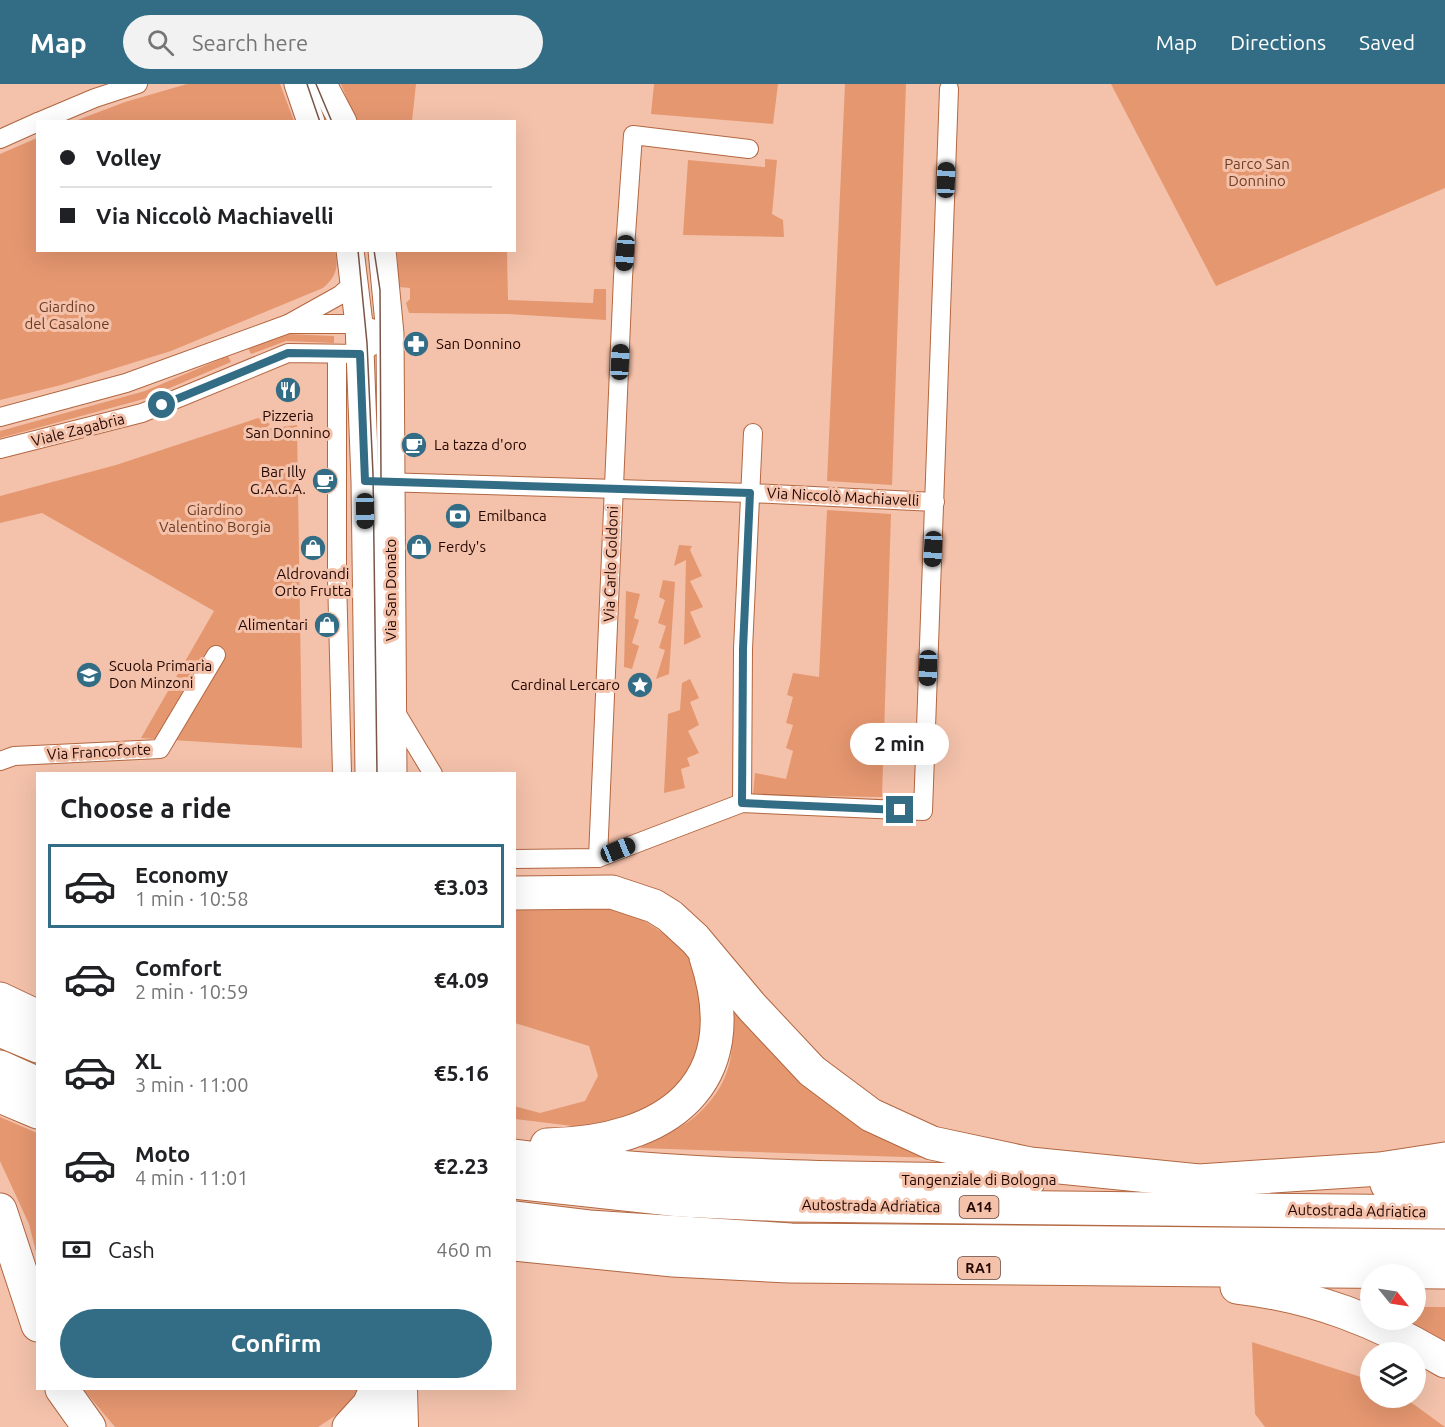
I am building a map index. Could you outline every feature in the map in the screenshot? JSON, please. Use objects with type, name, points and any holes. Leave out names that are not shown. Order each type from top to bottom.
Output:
[{"type":"highway","points":[[516,893],[591,891],[633,897],[670,916],[704,950],[812,1071],[852,1103],[911,1136],[963,1152],[1012,1161],[1198,1181],[1380,1169],[1445,1159]]},
{"type":"highway","points":[[516,1142],[534,1145],[581,1144],[614,1138],[652,1124],[683,1102],[703,1076],[716,1041],[718,1007],[704,950]]},
{"type":"highway","points":[[0,999],[36,1016]]},
{"type":"highway","points":[[0,1030],[36,1045]]},
{"type":"highway","points":[[0,1067],[36,1083]]},
{"type":"highway","points":[[0,1096],[36,1111]]},
{"type":"highway","name":"Tangenziale di Bologna","points":[[516,1156],[650,1171],[799,1178],[1445,1185]]},
{"type":"highway","name":"Autostrada Adriatica","points":[[516,1182],[680,1200],[788,1205],[1445,1212]]},
{"type":"highway","points":[[0,1210],[36,1319]]},
{"type":"highway","points":[[516,1218],[589,1227],[791,1240],[1445,1246]]},
{"type":"highway","name":"RA1","points":[[516,1244],[673,1260],[801,1266],[1445,1272]]},
{"type":"highway","points":[[1050,1269],[1256,1289],[1299,1298],[1333,1306],[1387,1328],[1445,1361]]},
{"type":"highway","points":[[63,1390],[89,1427]]},
{"type":"highway","points":[[349,1427],[369,1405],[376,1390]]},
{"type":"main road","points":[[298,84],[310,120]]},
{"type":"main road","points":[[323,84],[342,120]]},
{"type":"main road","name":"Via San Donato","points":[[350,252],[358,324],[348,354],[365,481],[369,772]]},
{"type":"main road","name":"Via San Donato","points":[[382,252],[390,334],[393,772]]},
{"type":"main road","points":[[377,1390],[381,1427]]},
{"type":"main road","points":[[402,1390],[403,1427]]},
{"type":"street","points":[[43,120],[95,98],[138,84]]},
{"type":"street","name":"Via Niccolò Machiavelli","points":[[516,859],[598,858],[742,803],[923,811],[949,88]]},
{"type":"street","points":[[0,139],[36,123]]},
{"type":"street","name":"Via Carlo Goldoni","points":[[598,858],[614,490],[633,135],[749,149]]},
{"type":"street","points":[[0,417],[126,383],[288,324],[340,295],[355,282]]},
{"type":"street","points":[[288,324],[358,324],[390,334]]},
{"type":"street","points":[[348,354],[390,334]]},
{"type":"street","name":"Viale Zagabria","points":[[0,449],[142,413],[288,353],[348,354]]},
{"type":"street","name":"Via San Donato","points":[[342,772],[337,577],[348,354]]},
{"type":"street","points":[[742,803],[743,649],[753,433]]},
{"type":"street","name":"Via Niccolò Machiavelli","points":[[365,481],[750,493],[935,502]]},
{"type":"street","name":"Via Francoforte","points":[[0,761],[14,756],[160,749],[216,655]]},
{"type":"street","points":[[392,706],[431,772]]},
{"type":"green space","points":[[187,84],[280,84],[294,120],[78,120],[125,102]]},
{"type":"green space","points":[[341,84],[416,84],[412,120],[356,120]]},
{"type":"green space","points":[[654,84],[778,84],[773,124],[651,114]]},
{"type":"green space","points":[[845,84],[906,84],[892,485],[827,481]]},
{"type":"green space","name":"Parco San Donnino","points":[[1111,84],[1445,84],[1445,188],[1216,286]]},
{"type":"green space","name":"Giardino del Casalone","points":[[36,138],[36,252],[335,252],[337,262],[334,276],[323,288],[171,351],[61,385],[0,400],[0,154]]},
{"type":"green space","points":[[765,159],[777,160],[772,214],[783,220],[784,237],[683,235],[688,160],[765,167]]},
{"type":"green space","points":[[397,252],[507,252],[508,300],[593,303],[594,289],[606,289],[606,320],[507,314],[409,313],[406,303],[410,299],[410,288],[399,287]]},
{"type":"green space","points":[[289,334],[334,336],[334,343],[286,341],[251,354],[248,348]]},
{"type":"green space","points":[[228,356],[231,362],[144,399],[0,438],[0,431],[145,391]]},
{"type":"green space","name":"Giardino Valentino Borgia","points":[[258,418],[270,424],[265,429],[297,425],[302,748],[141,738],[214,611],[42,513],[0,523],[0,496],[116,465]]},
{"type":"green space","points":[[827,510],[891,514],[882,797],[753,795],[755,773],[786,779],[793,751],[786,748],[793,725],[786,723],[793,697],[787,695],[793,673],[819,677]]},
{"type":"green space","points":[[679,545],[692,546],[690,550],[702,576],[690,581],[703,607],[690,612],[701,637],[684,645],[686,560],[674,566]]},
{"type":"green space","points":[[663,580],[675,582],[669,674],[656,679],[665,650],[659,648],[666,626],[658,623],[665,600],[659,597]]},
{"type":"green space","points":[[626,591],[640,594],[634,618],[639,620],[632,643],[639,646],[632,669],[624,667]]},
{"type":"green space","points":[[690,679],[699,698],[690,702],[699,725],[688,731],[699,753],[687,758],[690,766],[681,769],[685,788],[664,793],[668,714],[680,710],[682,683]]},
{"type":"green space","points":[[597,903],[635,915],[689,950],[710,1038],[658,1112],[606,1130],[516,1119],[516,1107],[540,1113],[585,1101],[598,1076],[589,1046],[516,1023],[516,907]]},
{"type":"green space","points":[[730,997],[934,1158],[640,1148],[694,1117],[721,1086],[727,1073],[732,1045]]},
{"type":"green space","points":[[0,1117],[36,1133],[36,1252],[29,1224],[0,1161]]},
{"type":"green space","points":[[1426,1307],[1445,1307],[1445,1348],[1412,1330],[1426,1330]]},
{"type":"green space","points":[[1252,1342],[1360,1377],[1360,1408],[1419,1408],[1445,1427],[1265,1427],[1255,1414]]},
{"type":"green space","points":[[84,1390],[358,1390],[341,1412],[318,1427],[115,1427]]},
{"type":"tram line","points":[[307,84],[319,120]]},
{"type":"tram line","points":[[316,84],[331,120]]},
{"type":"tram line","points":[[358,252],[367,343],[373,474],[377,772]]},
{"type":"tram line","points":[[374,252],[380,290],[381,480]]},
{"type":"place","name":"San Donnino","points":[[416,344]]},
{"type":"place","name":"Pizzeria San Donnino","points":[[288,390]]},
{"type":"place","name":"La tazza d'oro","points":[[414,445]]},
{"type":"place","name":"Bar Illy G.A.G.A.","points":[[325,481]]},
{"type":"place","name":"Emilbanca","points":[[458,516]]},
{"type":"place","name":"Ferdy's","points":[[419,547]]},
{"type":"place","name":"Aldrovandi Orto Frutta","points":[[313,548]]},
{"type":"place","name":"Alimentari","points":[[327,625]]},
{"type":"place","name":"Scuola Primaria Don Minzoni","points":[[89,675]]},
{"type":"place","name":"Cardinal Lercaro","points":[[640,685]]},
{"type":"route","points":[[162,405],[241,370],[288,353],[360,354],[365,481],[750,493],[743,649],[742,803],[900,810]]}]
